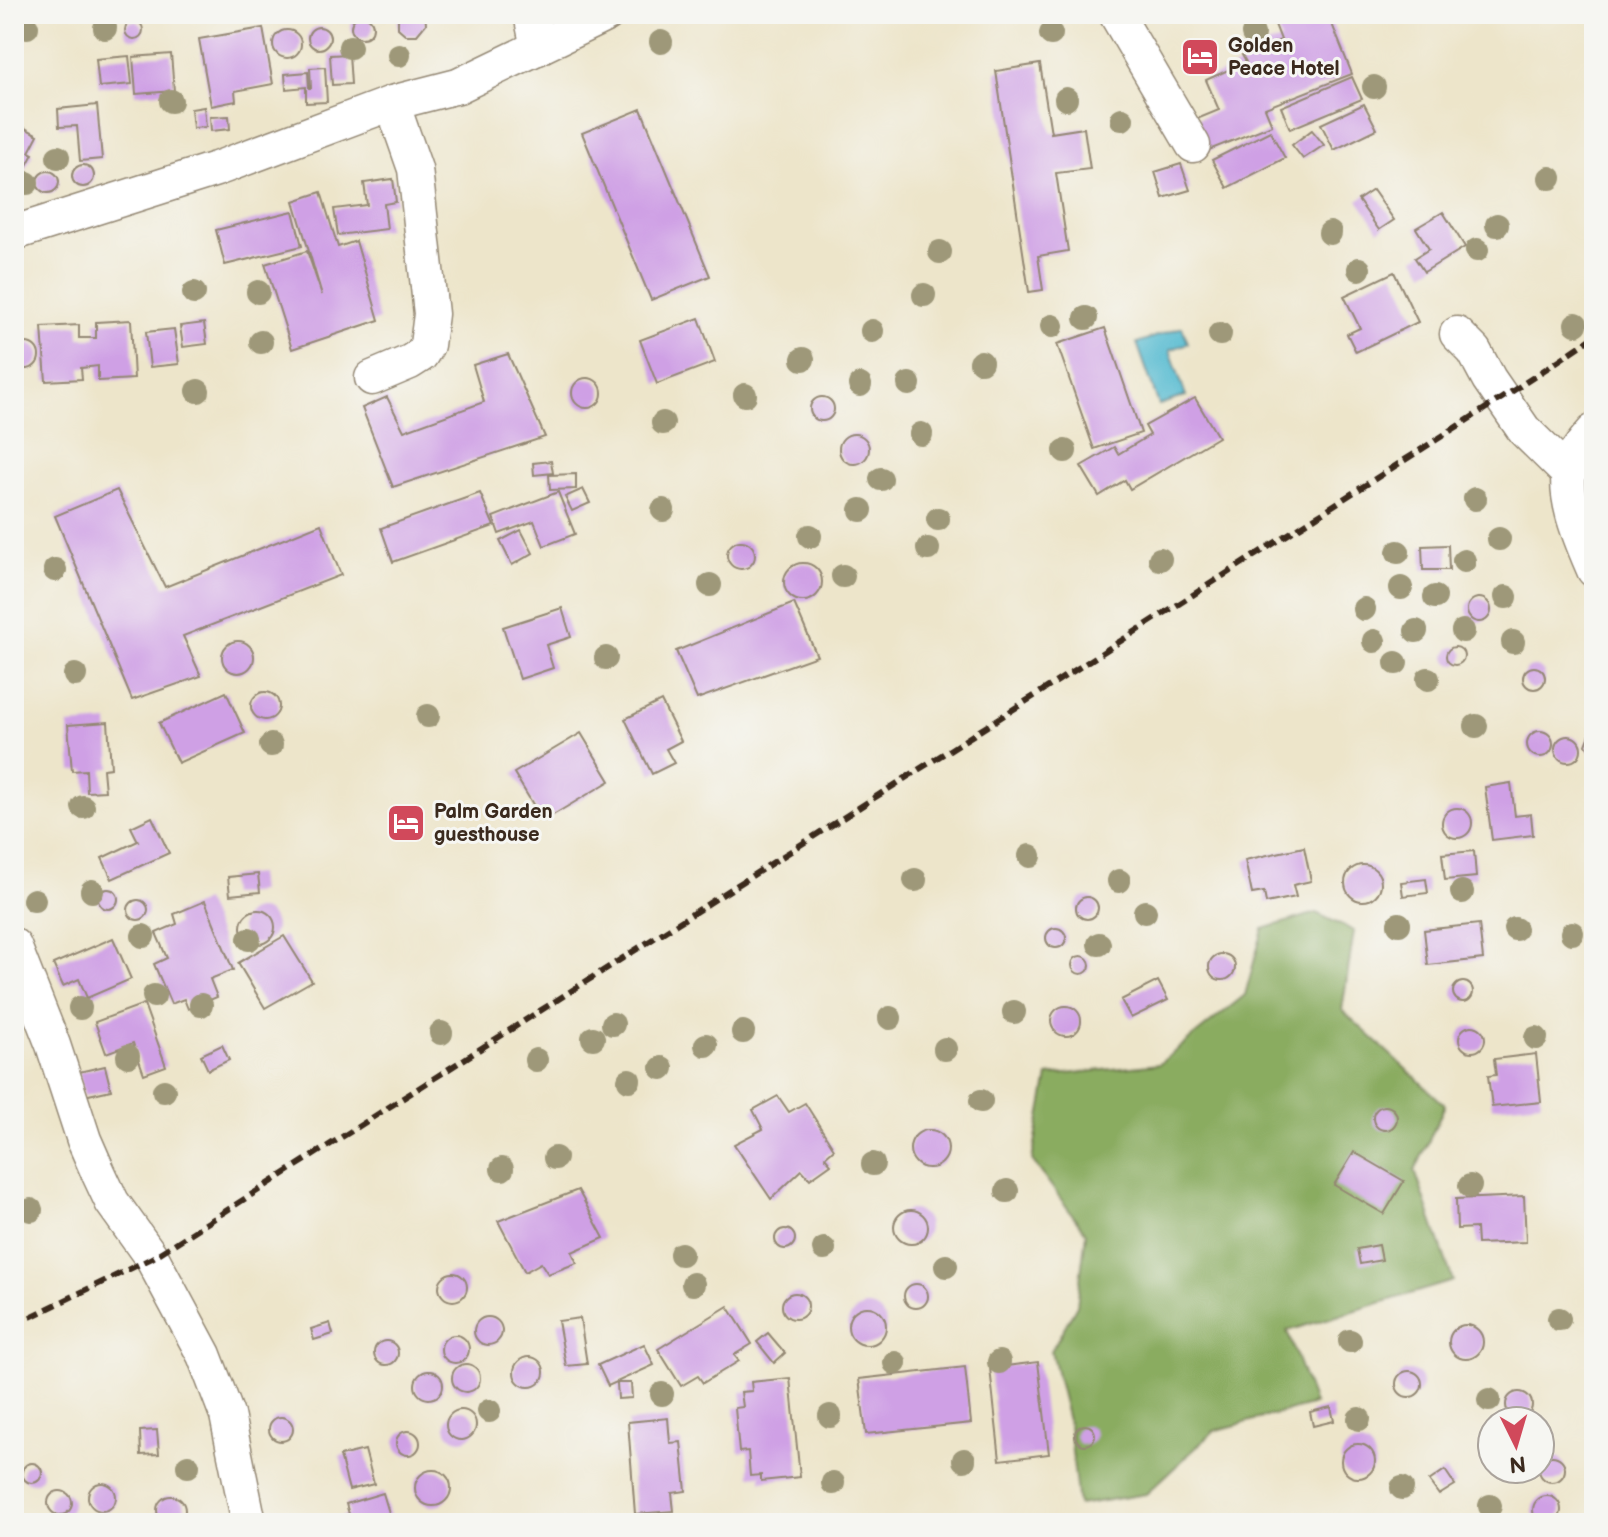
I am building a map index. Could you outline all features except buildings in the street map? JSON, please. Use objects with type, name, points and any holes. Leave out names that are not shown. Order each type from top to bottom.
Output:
[{"type":"street","points":[[531,14],[538,48]]},
{"type":"street","points":[[14,233],[216,169],[392,103],[458,86],[607,14]]},
{"type":"street","points":[[1116,14],[1193,145]]},
{"type":"street","points":[[372,378],[421,355],[427,345],[431,314],[415,169],[392,103]]},
{"type":"street","points":[[1457,334],[1474,351],[1524,430],[1569,474]]},
{"type":"street","points":[[1594,431],[1572,461],[1569,474],[1578,534],[1594,570]]},
{"type":"street","points":[[14,946],[98,1172],[112,1202],[152,1258],[204,1355],[227,1415],[249,1523]]},
{"type":"green space","points":[[1316,913],[1354,931],[1342,1010],[1445,1105],[1415,1171],[1453,1281],[1287,1331],[1314,1404],[1214,1431],[1146,1494],[1078,1505],[1069,1425],[1051,1351],[1077,1305],[1086,1233],[1032,1160],[1048,1076],[1159,1064],[1245,995],[1263,929]]},
{"type":"water","points":[[1182,327],[1188,343],[1170,350],[1186,396],[1159,405],[1137,343]]},
{"type":"railway","points":[[14,1325],[152,1258],[1594,337]]},
{"type":"place","name":"Golden Peace Hotel","points":[[1200,57]]},
{"type":"place","name":"Palm Garden guesthouse","points":[[406,823]]}]
